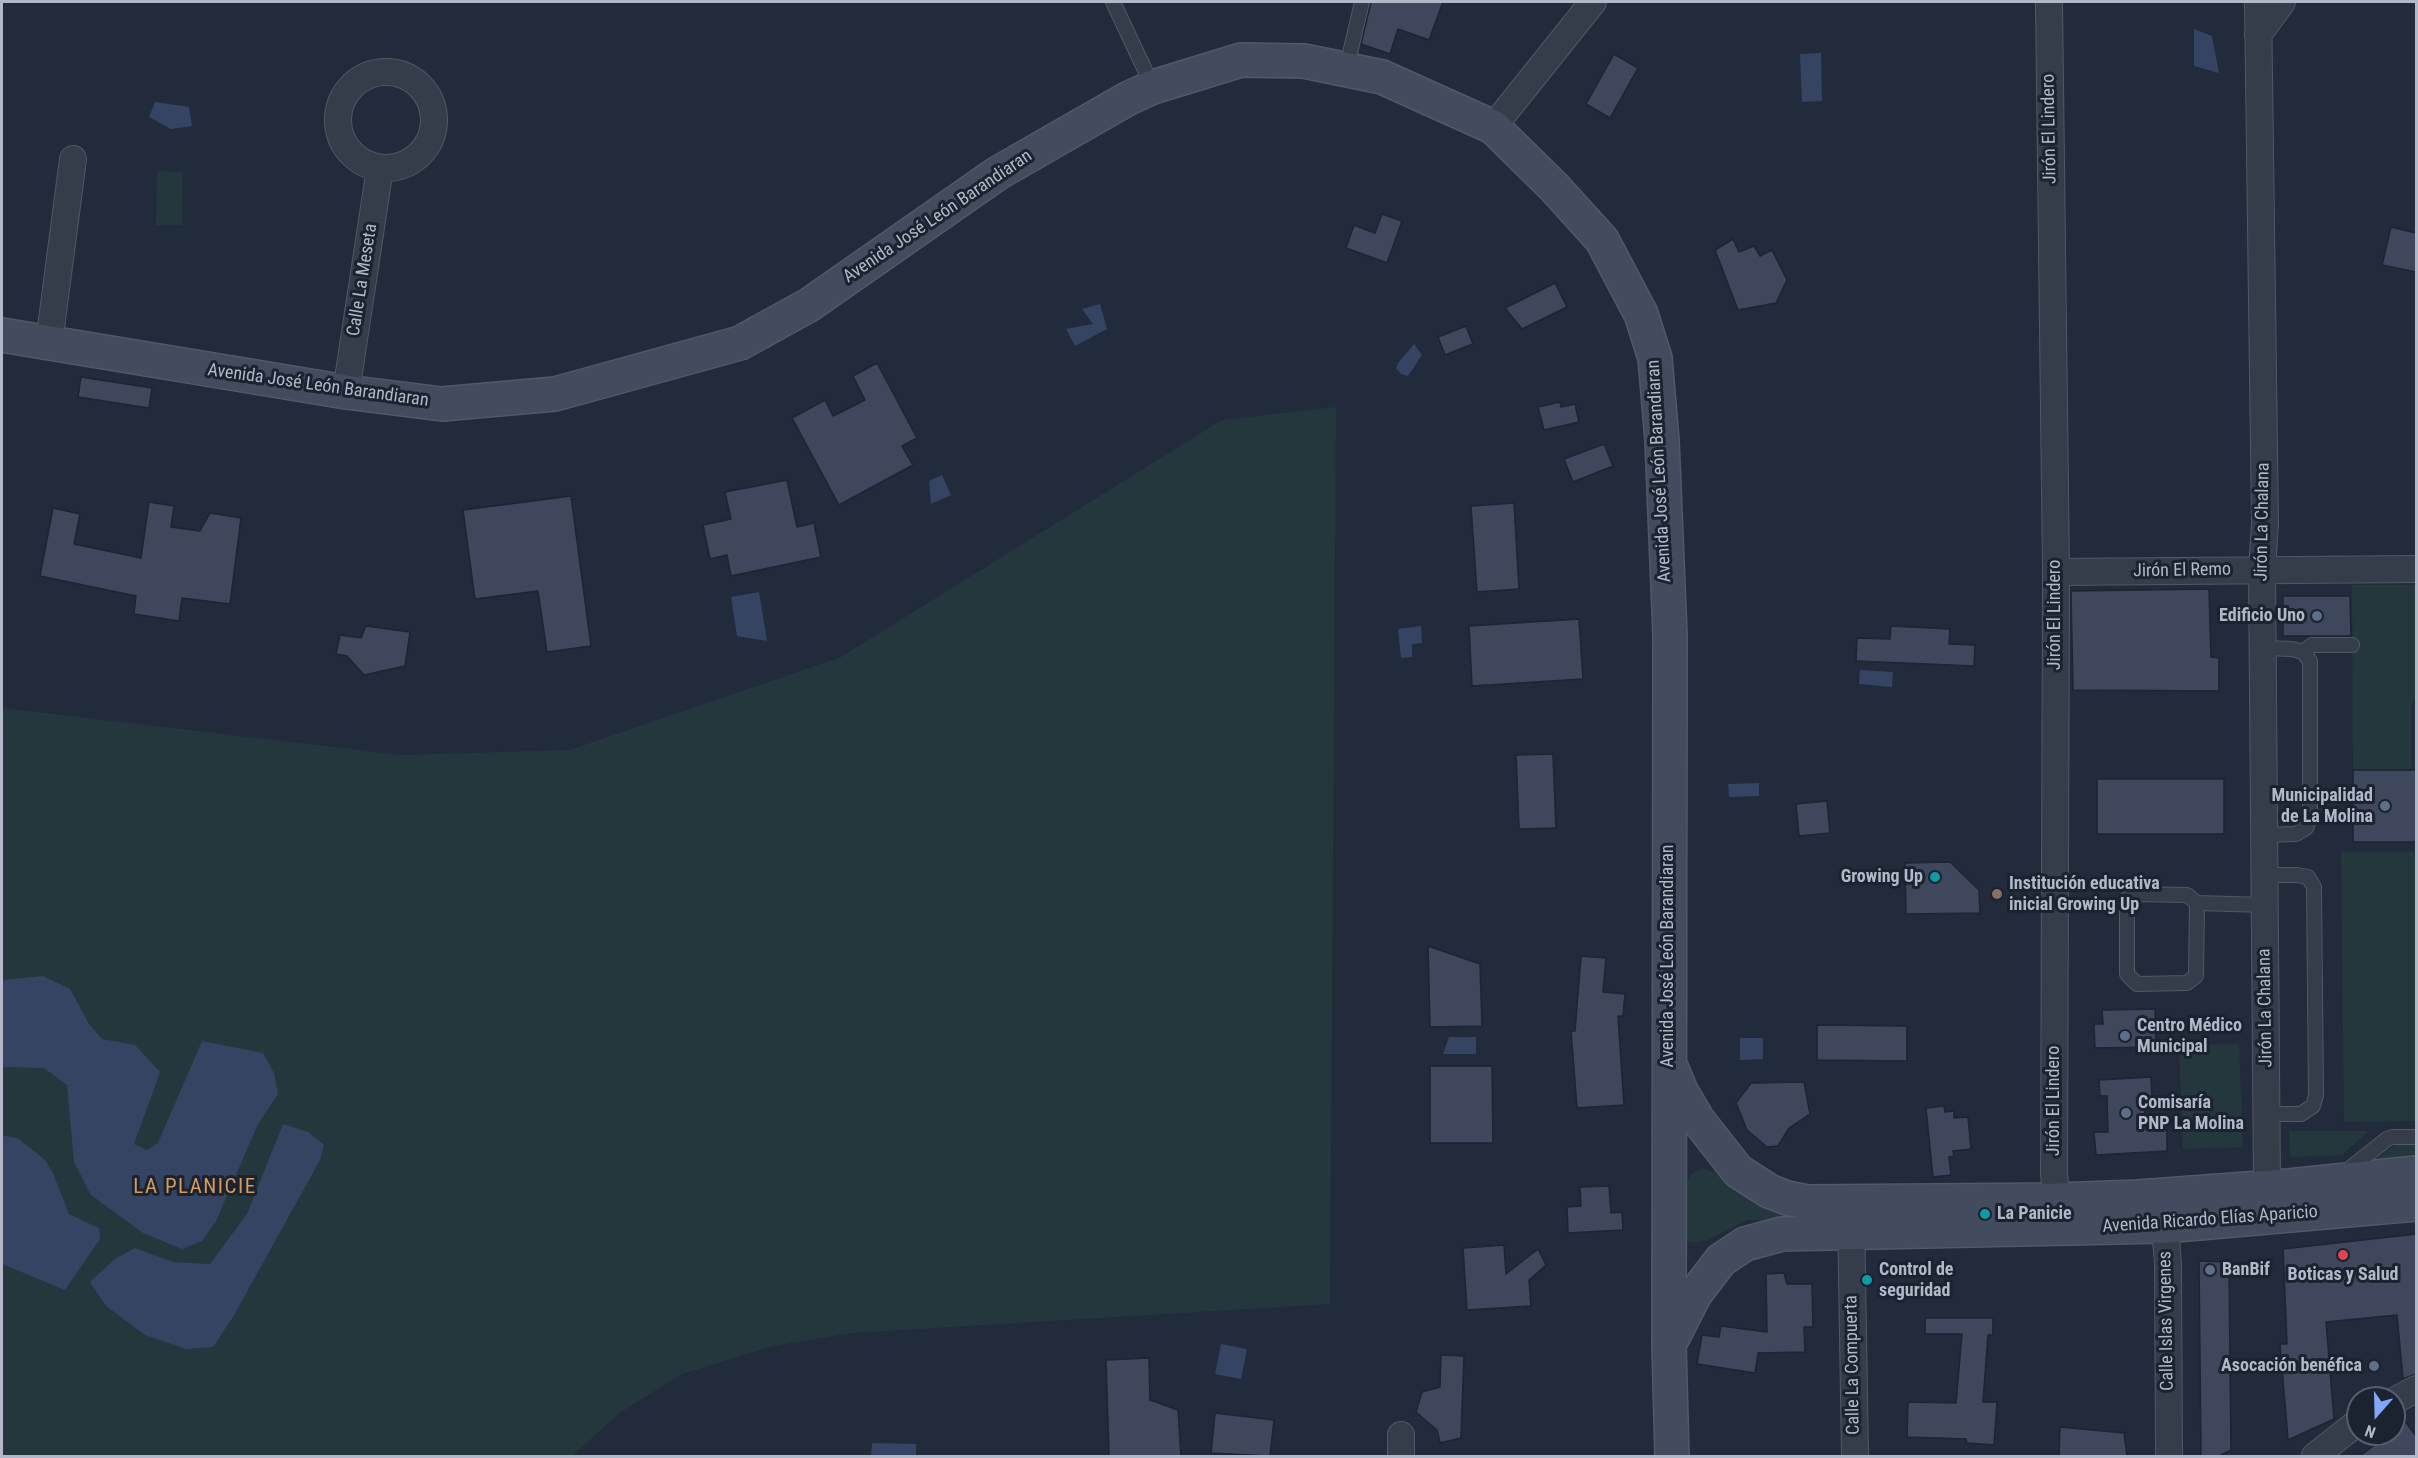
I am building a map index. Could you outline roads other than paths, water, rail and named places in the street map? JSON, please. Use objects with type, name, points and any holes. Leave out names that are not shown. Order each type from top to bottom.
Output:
[{"type":"street","points":[[1493,127],[1593,2]]},
{"type":"street","name":"Jirón El Lindero","points":[[2049,2],[2056,572],[2054,1173],[2057,1215]]},
{"type":"street","name":"Jirón La Chalana","points":[[2258,2],[2265,523],[2262,570],[2262,648],[2267,1187]]},
{"type":"street","points":[[2258,35],[2282,2]]},
{"type":"street","name":"Avenida José León Barandiaran","points":[[2,335],[346,392],[442,404],[555,394],[740,343],[809,305],[998,173],[1127,99],[1153,87],[1240,60],[1305,61],[1382,77],[1493,127],[1554,187],[1602,240],[1641,314],[1655,358],[1662,440],[1670,635],[1668,1059],[1669,1346],[1672,1456]]},
{"type":"street","points":[[49,343],[73,159]]},
{"type":"street","name":"Calle La Meseta","points":[[346,392],[380,168]]},
{"type":"street","name":"Jirón El Remo","points":[[2056,572],[2416,569]]},
{"type":"street","name":"Avenida Ricardo Elías Aparicio","points":[[1668,1059],[1681,1091],[1698,1120],[1738,1171]]},
{"type":"street","name":"Avenida Ricardo Elías Aparicio","points":[[1669,1174],[1678,1162],[1687,1156],[1699,1154],[1711,1156],[1769,1191],[1851,1216]]},
{"type":"street","name":"Avenida Ricardo Elías Aparicio","points":[[1669,1346],[1695,1294],[1721,1260],[1745,1244],[1762,1237],[1851,1216],[2057,1215],[2165,1226],[2267,1187],[2416,1173]]},
{"type":"street","name":"Avenida Ricardo Elías Aparicio","points":[[2057,1215],[2138,1197],[2216,1207],[2416,1204]]},
{"type":"street","name":"Calle Islas Virgenes","points":[[2138,1197],[2151,1206],[2165,1226],[2168,1264],[2169,1456]]},
{"type":"street","name":"Calle La Compuerta","points":[[1851,1216],[1855,1456]]},
{"type":"street","points":[[1669,1229],[1683,1253],[1694,1259],[1721,1260]]},
{"type":"street","points":[[2315,1456],[2346,1431]]},
{"type":"lane","points":[[1113,2],[1153,87]]},
{"type":"lane","points":[[1346,70],[1362,2]]},
{"type":"lane","points":[[2303,652],[2312,645],[2352,645]]},
{"type":"lane","points":[[2262,648],[2292,649],[2303,652],[2310,661],[2310,818],[2306,828],[2296,834],[2264,835]]},
{"type":"lane","points":[[2264,875],[2308,877],[2314,887],[2316,1095],[2313,1106],[2301,1114],[2267,1113]]},
{"type":"lane","points":[[2197,903],[2196,976],[2187,983],[2137,984],[2127,974],[2127,899],[2134,894],[2187,895],[2197,903],[2265,905]]},
{"type":"lane","points":[[2332,1182],[2387,1139],[2416,1137]]},
{"type":"water","points":[[2194,29],[2212,36],[2219,73],[2194,66]]},
{"type":"water","points":[[1821,53],[1822,101],[1802,102],[1800,54]]},
{"type":"water","points":[[155,102],[189,107],[192,126],[171,129],[149,117]]},
{"type":"water","points":[[1100,304],[1107,329],[1075,346],[1066,329],[1093,324],[1082,309]]},
{"type":"water","points":[[1414,344],[1422,355],[1408,376],[1401,374],[1396,368],[1398,363]]},
{"type":"water","points":[[942,475],[951,495],[931,504],[929,481]]},
{"type":"water","points":[[759,592],[767,641],[737,636],[731,597]]},
{"type":"water","points":[[1421,626],[1422,643],[1412,644],[1412,657],[1401,658],[1398,629]]},
{"type":"water","points":[[1860,670],[1893,672],[1892,687],[1859,684]]},
{"type":"water","points":[[1759,783],[1759,796],[1729,797],[1728,784]]},
{"type":"water","points":[[43,976],[70,989],[89,1024],[102,1039],[135,1045],[160,1072],[134,1144],[147,1150],[158,1143],[202,1041],[263,1053],[274,1073],[278,1094],[258,1124],[216,1221],[202,1241],[182,1249],[143,1233],[91,1195],[74,1162],[67,1085],[44,1068],[2,1067],[2,980]]},
{"type":"water","points":[[1449,1037],[1476,1037],[1476,1054],[1443,1054]]},
{"type":"water","points":[[1740,1038],[1763,1038],[1763,1059],[1740,1060]]},
{"type":"water","points":[[283,1124],[308,1132],[324,1145],[320,1160],[233,1317],[213,1347],[186,1349],[145,1335],[106,1306],[90,1282],[115,1259],[135,1248],[173,1262],[210,1264],[247,1214]]},
{"type":"water","points":[[2,1135],[19,1139],[45,1160],[53,1173],[69,1214],[99,1228],[100,1239],[65,1290],[2,1264]]},
{"type":"water","points":[[1221,1344],[1247,1349],[1241,1379],[1215,1374]]},
{"type":"water","points":[[872,1443],[916,1444],[916,1456],[871,1456]]},
{"type":"place","name":"Edificio Uno","points":[[2317,616]]},
{"type":"place","name":"Municipalidad de La Molina","points":[[2385,806]]},
{"type":"place","name":"Growing Up","points":[[1935,877]]},
{"type":"place","name":"Institución educativa inicial Growing Up","points":[[1997,894]]},
{"type":"place","name":"Centro Médico Municipal","points":[[2125,1036]]},
{"type":"place","name":"Comisaría PNP La Molina","points":[[2126,1113]]},
{"type":"place","name":"La Panicie","points":[[1985,1214]]},
{"type":"place","name":"Boticas y Salud","points":[[2343,1255]]},
{"type":"place","name":"BanBif","points":[[2210,1270]]},
{"type":"place","name":"Control de seguridad","points":[[1867,1280]]},
{"type":"place","name":"Asocación benéfica","points":[[2374,1366]]},
{"type":"district","name":"LA PLANICIE","points":[[195,1188]]}]
